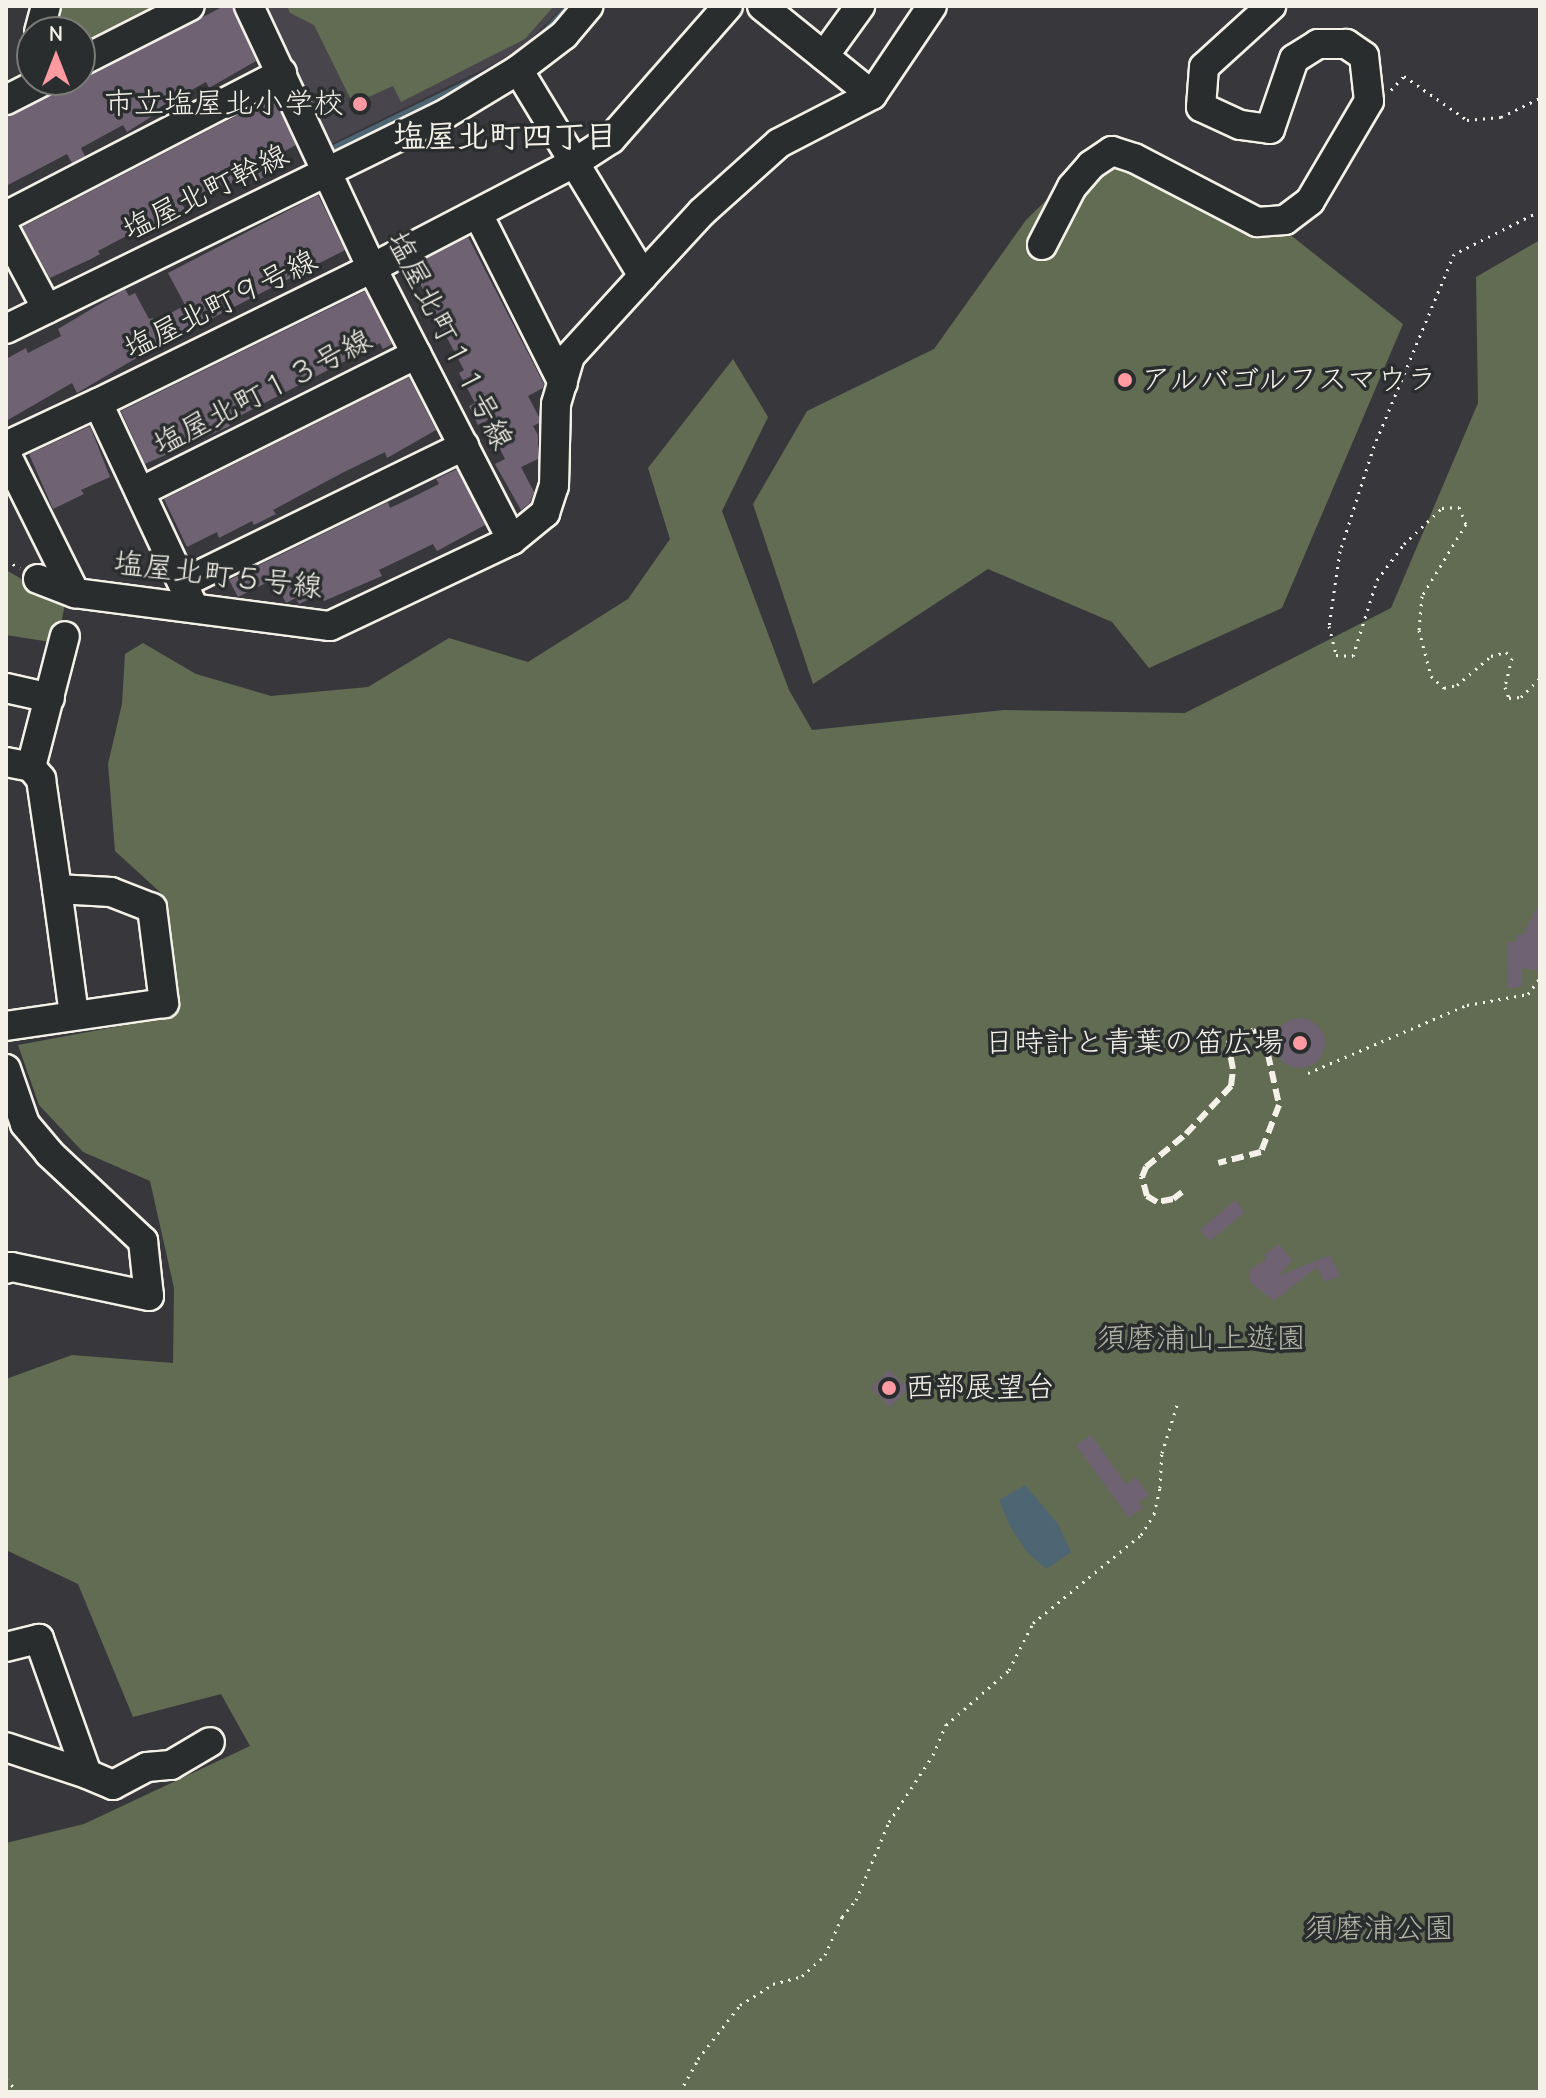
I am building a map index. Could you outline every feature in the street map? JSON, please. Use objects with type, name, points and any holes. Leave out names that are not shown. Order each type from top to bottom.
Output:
[{"type":"street","points":[[96,54],[190,6]]},
{"type":"street","name":"塩屋北町１１号線","points":[[249,6],[372,268],[512,540]]},
{"type":"street","name":"塩屋北町幹線","points":[[6,329],[447,113],[518,70],[564,35],[588,6]]},
{"type":"street","name":"塩屋北町９号線","points":[[6,446],[372,268],[574,163],[611,139],[728,6]]},
{"type":"street","points":[[762,6],[872,95],[932,6]]},
{"type":"street","points":[[824,56],[860,6]]},
{"type":"street","points":[[1042,245],[1072,187],[1091,165],[1112,151],[1134,158],[1257,222],[1285,220],[1310,201],[1369,101],[1364,56],[1346,44],[1318,44],[1294,59],[1270,129],[1240,125],[1201,107],[1204,67],[1271,6]]},
{"type":"street","points":[[518,70],[643,276]]},
{"type":"street","points":[[6,216],[282,73]]},
{"type":"street","name":"塩屋北町５号線","points":[[6,454],[75,593],[188,595],[330,626],[512,540],[545,513],[554,486],[556,404],[570,356],[702,212],[779,143],[872,95]]},
{"type":"street","points":[[478,214],[563,383]]},
{"type":"street","points":[[6,232],[47,309]]},
{"type":"street","name":"塩屋北町１３号線","points":[[140,492],[417,354]]},
{"type":"street","points":[[98,403],[188,595],[464,446]]},
{"type":"street","points":[[38,579],[75,593]]},
{"type":"street","points":[[65,636],[50,698],[19,765],[41,779],[74,1014]]},
{"type":"street","points":[[6,688],[50,698]]},
{"type":"street","points":[[6,1026],[164,1003],[152,908],[111,892],[57,889]]},
{"type":"street","points":[[6,1069],[13,1111],[49,1153],[143,1241],[149,1296],[6,1269]]},
{"type":"street","points":[[6,1647],[39,1639],[87,1774]]},
{"type":"street","points":[[6,1747],[113,1785],[147,1767],[171,1765],[210,1742]]},
{"type":"path","points":[[1369,101],[1389,93],[1404,76],[1467,120],[1501,117],[1540,98]]},
{"type":"path","points":[[1540,211],[1454,254],[1374,446],[1340,551],[1329,626],[1336,655],[1353,656],[1377,580],[1404,544],[1442,508],[1459,507],[1466,524],[1422,596],[1419,630],[1431,676],[1444,688],[1457,685],[1491,656],[1506,652],[1512,658],[1505,687],[1509,698],[1521,697],[1540,678]]},
{"type":"path","points":[[1308,1073],[1467,1005],[1528,994],[1540,978]]},
{"type":"path","points":[[680,2092],[698,2059],[740,2005],[773,1984],[802,1976],[825,1955],[842,1917],[856,1900],[889,1822],[933,1755],[946,1725],[1009,1670],[1033,1623],[1141,1535],[1154,1514],[1160,1488],[1162,1453],[1178,1402]]},
{"type":"path","points":[[6,2079],[18,2092]]},
{"type":"shaded area","name":"市立塩屋北小学校","points":[[259,6],[564,6],[524,46],[496,63],[329,145]]},
{"type":"green space","points":[[54,6],[161,6],[96,38],[96,16],[51,16]]},
{"type":"green space","name":"市立塩屋北小学校","points":[[287,6],[554,6],[525,39],[401,102],[393,86],[353,104],[314,25],[290,13]]},
{"type":"green space","name":"アルバゴルフスマウラ","points":[[1114,134],[1245,199],[1403,324],[1282,608],[1149,668],[1112,622],[988,569],[813,684],[753,504],[807,411],[934,349],[1026,220]]},
{"type":"green space","points":[[1540,240],[1540,2092],[6,2092],[6,1843],[84,1824],[250,1746],[221,1694],[133,1717],[78,1584],[6,1550],[6,1379],[72,1355],[173,1363],[174,1288],[150,1181],[83,1152],[39,1105],[18,1045],[174,1016],[162,894],[115,851],[108,764],[122,704],[125,654],[143,643],[196,674],[271,696],[368,687],[449,638],[528,662],[628,599],[670,539],[648,468],[733,359],[768,417],[722,511],[789,690],[812,730],[1004,710],[1185,713],[1391,608],[1478,403],[1476,277]]},
{"type":"green space","points":[[6,570],[65,604],[57,643],[6,635]]},
{"type":"water","points":[[1025,1485],[1058,1524],[1071,1552],[1046,1569],[1027,1552],[1011,1528],[999,1500]]},
{"type":"building","points":[[224,6],[232,6],[256,61],[209,88],[206,82],[160,107],[162,110],[127,132],[123,125],[81,148],[85,156],[72,163],[67,154],[6,186],[6,117],[51,96],[96,96],[96,73]]},
{"type":"building","points":[[273,97],[296,145],[266,161],[272,173],[253,183],[248,174],[221,189],[218,184],[182,204],[186,211],[144,236],[137,236],[134,232],[98,251],[100,254],[91,259],[50,278],[22,227]]},
{"type":"building","points":[[318,195],[345,250],[150,350],[77,393],[72,383],[6,421],[6,359],[26,348],[28,353],[61,336],[58,329],[125,289],[129,296],[135,293],[149,319],[153,318],[155,322],[185,305],[168,273]]},
{"type":"building","points":[[468,237],[544,384],[543,388],[528,396],[539,417],[539,423],[533,426],[538,435],[538,459],[521,467],[534,492],[530,503],[521,510],[495,464],[505,459],[486,421],[478,425],[469,406],[475,403],[459,373],[464,370],[445,334],[441,336],[431,315],[435,313],[415,274],[408,278],[404,270]]},
{"type":"building","points":[[365,291],[392,344],[383,349],[380,343],[228,422],[230,426],[145,464],[121,411]]},
{"type":"building","points":[[409,377],[436,430],[387,458],[385,452],[342,473],[273,510],[276,514],[254,525],[252,521],[219,538],[217,532],[187,547],[164,499]]},
{"type":"building","points":[[90,426],[110,477],[81,490],[84,494],[53,509],[29,454]]},
{"type":"building","points":[[457,469],[485,525],[437,551],[433,544],[379,570],[382,576],[324,601],[320,594],[299,604],[296,598],[286,603],[274,579],[238,597],[229,580],[388,502],[390,508],[411,498],[439,484],[436,479]]},
{"type":"building","points":[[1540,901],[1540,971],[1522,968],[1522,987],[1508,988],[1507,942],[1516,942],[1517,934],[1523,935]]},
{"type":"building","name":"日時計と青葉の笛広場","points":[[1300,1018],[1318,1025],[1325,1043],[1318,1061],[1300,1068],[1282,1061],[1275,1043],[1282,1025]]},
{"type":"building","points":[[1235,1200],[1245,1212],[1210,1241],[1200,1230]]},
{"type":"building","points":[[1279,1244],[1292,1260],[1279,1276],[1330,1255],[1340,1276],[1325,1282],[1317,1267],[1274,1301],[1250,1282],[1249,1270],[1267,1259],[1264,1255]]},
{"type":"building","name":"西部展望台","points":[[889,1369],[908,1389],[890,1407],[871,1388]]},
{"type":"building","points":[[1091,1435],[1126,1484],[1136,1477],[1149,1495],[1139,1502],[1143,1508],[1129,1518],[1076,1445]]},
{"type":"waterway","points":[[542,35],[569,6]]},
{"type":"waterway","points":[[336,147],[487,73]]},
{"type":"railway","points":[[1182,1192],[1173,1199],[1157,1202],[1147,1196],[1142,1177],[1146,1167],[1186,1134],[1231,1086],[1233,1069],[1228,1044],[1234,1034],[1253,1031],[1264,1036],[1279,1105],[1261,1152],[1218,1163]]},
{"type":"place","name":"市立塩屋北小学校","points":[[360,104]]},
{"type":"place","name":"アルバゴルフスマウラ","points":[[1125,380]]},
{"type":"place","name":"日時計と青葉の笛広場","points":[[1300,1043]]},
{"type":"place","name":"西部展望台","points":[[889,1388]]},
{"type":"district","name":"塩屋北町四丁目","points":[[505,137]]},
{"type":"park label","name":"須磨浦山上遊園","points":[[1201,1339]]},
{"type":"park label","name":"須磨浦公園","points":[[1379,1929]]}]
